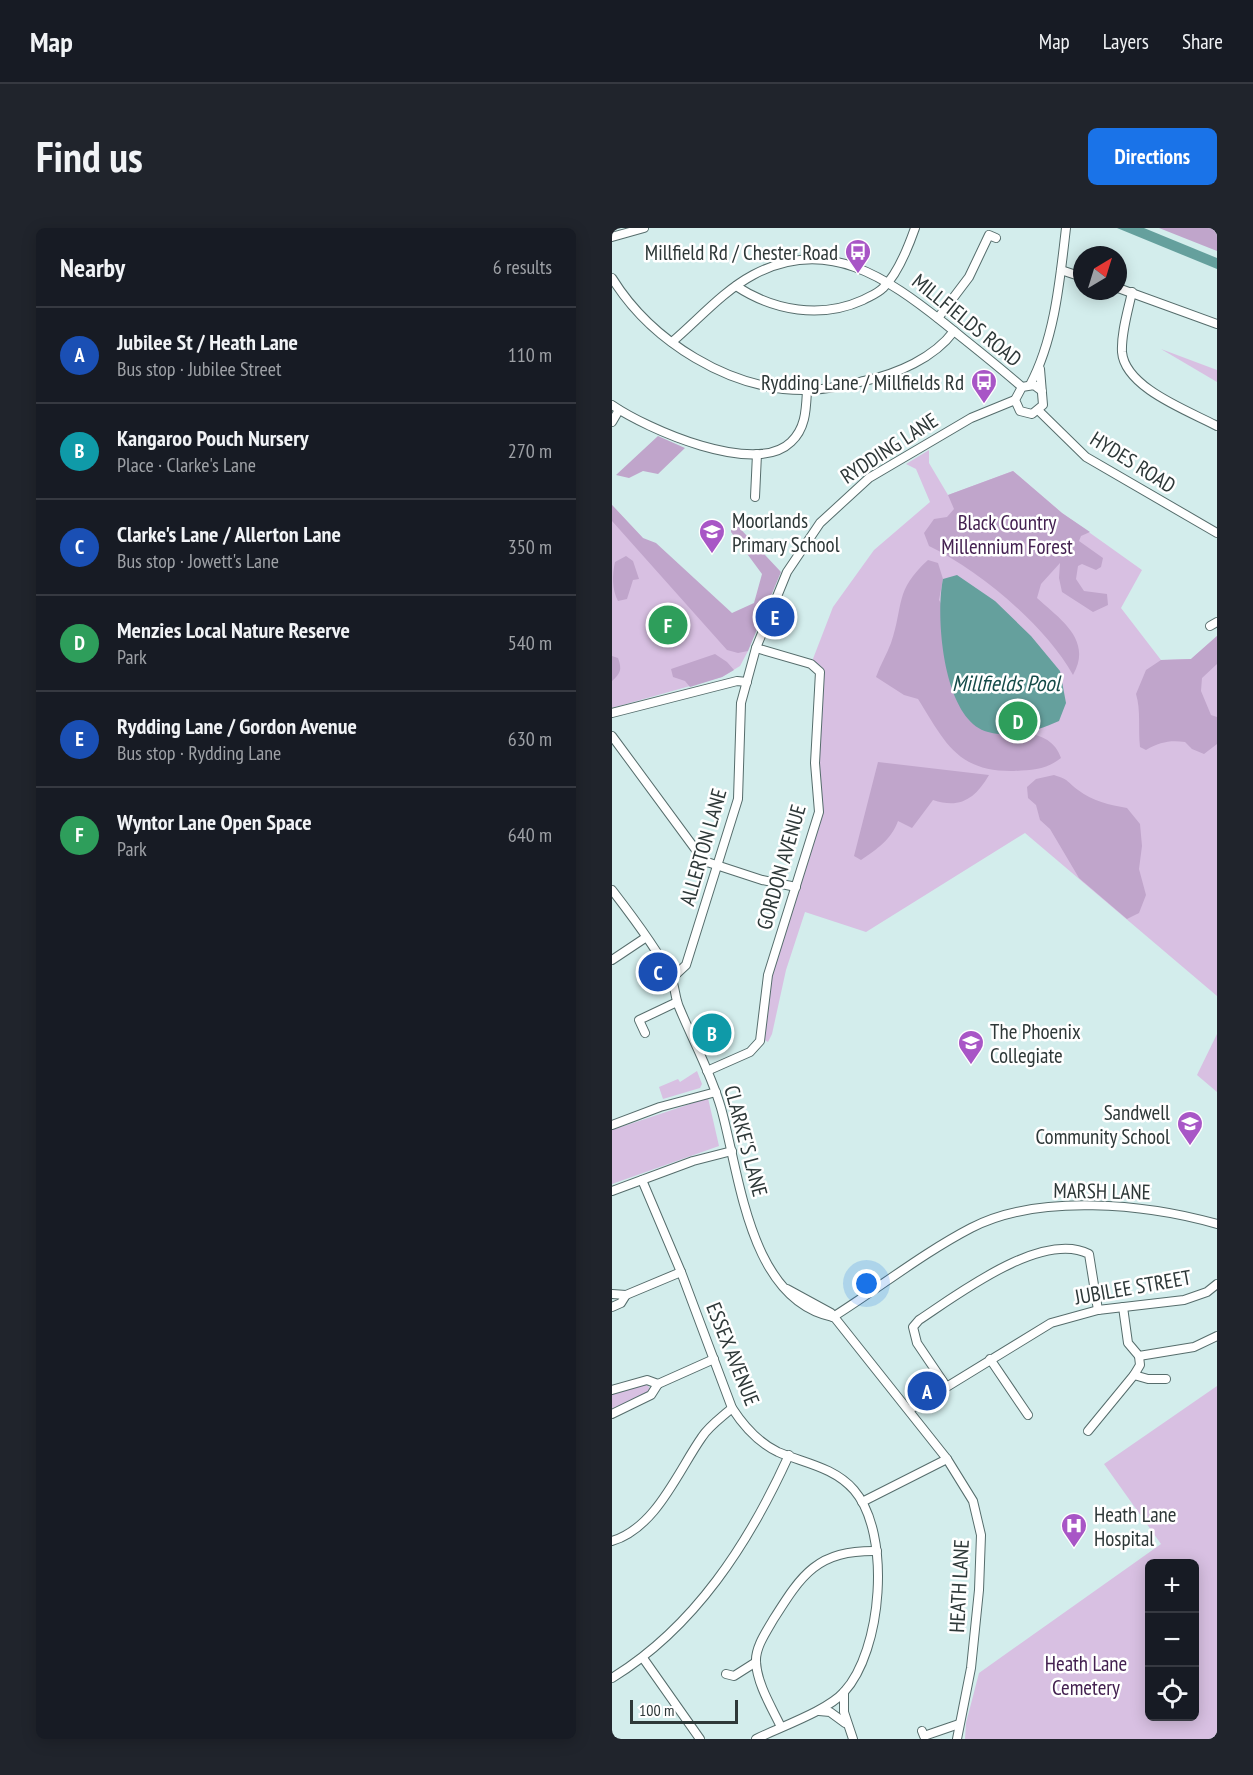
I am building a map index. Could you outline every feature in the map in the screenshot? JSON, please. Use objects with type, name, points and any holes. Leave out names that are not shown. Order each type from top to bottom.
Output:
[{"type":"street","points":[[612,237],[644,228]]},
{"type":"street","points":[[889,282],[915,228]]},
{"type":"street","points":[[1039,411],[1044,401],[1040,367],[1061,270],[1066,228]]},
{"type":"street","points":[[938,318],[969,277],[989,235],[996,238]]},
{"type":"street","name":"MILLFIELDS ROAD","points":[[672,342],[736,286],[772,267],[815,260],[848,264],[889,282],[1026,386]]},
{"type":"street","points":[[1061,270],[1073,274]]},
{"type":"street","points":[[612,278],[636,310],[672,342],[711,367],[737,378],[778,388],[807,390],[846,385],[890,374],[927,356],[947,341],[954,331]]},
{"type":"street","name":"MILLFIELDS ROAD","points":[[736,286],[770,304],[814,310],[857,302],[880,291],[889,282]]},
{"type":"street","points":[[1127,291],[1217,324]]},
{"type":"street","points":[[1132,292],[1122,344],[1127,369],[1145,387],[1217,426]]},
{"type":"street","points":[[1015,400],[1040,367]]},
{"type":"street","points":[[1026,386],[1042,391]]},
{"type":"street","points":[[612,422],[616,407],[674,436],[719,450],[758,454],[782,449],[796,436],[805,417],[807,390]]},
{"type":"street","name":"HYDES ROAD","points":[[1015,400],[1019,409],[1025,414],[1039,411],[1071,445],[1094,463],[1217,533]]},
{"type":"street","name":"RYDDING LANE","points":[[747,682],[756,648],[787,572],[808,539],[837,505],[869,478],[911,451],[971,418],[1015,400]]},
{"type":"street","points":[[755,497],[758,454]]},
{"type":"street","name":"GORDON AVENUE","points":[[707,1071],[750,1052],[760,1041],[766,982],[819,812],[815,763],[820,672],[811,664],[756,648]]},
{"type":"street","points":[[612,713],[737,681],[747,682]]},
{"type":"street","name":"ALLERTON LANE","points":[[672,978],[686,965],[738,799],[741,703],[747,682]]},
{"type":"street","points":[[612,736],[704,861],[762,880],[796,887]]},
{"type":"street","points":[[612,890],[672,978]]},
{"type":"street","points":[[612,960],[645,938]]},
{"type":"street","name":"CLARKE'S LANE","points":[[672,978],[676,1000],[716,1092],[754,1238],[771,1272],[787,1289],[825,1309],[833,1317]]},
{"type":"street","points":[[645,1033],[639,1020],[676,1000]]},
{"type":"street","points":[[612,1125],[716,1092]]},
{"type":"street","points":[[612,1191],[732,1151]]},
{"type":"street","name":"ESSEX AVENUE","points":[[642,1180],[681,1272],[732,1408],[750,1431],[775,1451],[827,1469],[855,1490],[873,1526],[877,1551],[874,1628],[860,1667],[844,1692],[817,1711],[756,1739]]},
{"type":"street","name":"MARSH LANE","points":[[833,1317],[972,1227],[1000,1217],[1058,1206],[1078,1206],[1151,1209],[1217,1224]]},
{"type":"street","points":[[946,1386],[917,1343],[913,1327],[919,1320],[1010,1263],[1035,1254],[1082,1250],[1089,1254],[1098,1310]]},
{"type":"street","points":[[612,1294],[626,1295],[681,1272]]},
{"type":"street","name":"JUBILEE STREET","points":[[909,1410],[1051,1323],[1098,1310],[1184,1300],[1207,1292],[1217,1284]]},
{"type":"street","points":[[612,1307],[621,1303],[626,1295]]},
{"type":"street","points":[[1088,1431],[1140,1365],[1139,1356],[1128,1343],[1123,1307]]},
{"type":"street","name":"HEATH LANE","points":[[833,1317],[947,1459],[973,1501],[981,1535],[975,1629],[957,1739]]},
{"type":"street","points":[[1139,1356],[1194,1347],[1217,1336]]},
{"type":"street","points":[[612,1414],[651,1395],[658,1384],[714,1359]]},
{"type":"street","points":[[990,1359],[1028,1415]]},
{"type":"street","points":[[1134,1375],[1148,1379],[1166,1379]]},
{"type":"street","points":[[612,1390],[647,1380],[658,1384]]},
{"type":"street","points":[[612,1541],[635,1530],[650,1513],[703,1435],[732,1408]]},
{"type":"street","points":[[612,1678],[644,1658],[685,1618],[726,1569],[750,1532],[789,1455]]},
{"type":"street","points":[[862,1502],[947,1459]]},
{"type":"street","points":[[781,1727],[756,1662],[758,1648],[765,1634],[790,1593],[807,1571],[836,1556],[877,1551]]},
{"type":"street","points":[[644,1658],[700,1739]]},
{"type":"street","points":[[726,1674],[734,1676],[756,1662]]},
{"type":"street","points":[[844,1692],[846,1724],[853,1739]]},
{"type":"street","name":"ESSEX AVENUE","points":[[817,1711],[830,1712],[846,1724]]},
{"type":"street","points":[[922,1731],[924,1736],[959,1724]]},
{"type":"green space","points":[[1159,228],[1217,228],[1217,251]]},
{"type":"green space","points":[[1161,349],[1217,370],[1217,382]]},
{"type":"green space","points":[[658,436],[685,448],[658,474],[643,471],[629,478],[616,475]]},
{"type":"green space","points":[[929,450],[929,463],[948,495],[1013,471],[1062,513],[1142,570],[1121,608],[1161,660],[1191,659],[1217,636],[1217,996],[1025,833],[866,932],[805,912],[786,970],[772,1034],[768,1042],[761,1038],[765,989],[819,812],[815,763],[821,678],[811,664],[833,607],[874,550],[930,502],[916,469],[906,464]]},
{"type":"green space","name":"Black Country Millennium Forest","points":[[1013,471],[1062,513],[1090,532],[1081,536],[1079,541],[1103,558],[1101,567],[1096,570],[1082,564],[1078,566],[1076,579],[1084,591],[1107,594],[1108,605],[1093,612],[1062,592],[1059,578],[1060,563],[1041,584],[1037,598],[1064,622],[1076,641],[1079,651],[1078,663],[1073,675],[1061,656],[1029,619],[990,585],[929,546],[924,533],[934,519],[947,517],[954,509],[948,495]]},
{"type":"green space","points":[[612,505],[748,651],[740,666],[722,677],[612,708]]},
{"type":"green space","points":[[612,505],[643,538],[656,543],[732,613],[754,603],[762,574],[731,532],[731,519],[781,572],[748,651],[738,653],[727,650],[612,521]]},
{"type":"green space","points":[[626,556],[633,561],[639,579],[633,580],[627,599],[618,601],[614,587],[614,567],[615,562]]},
{"type":"green space","name":"Black Country Millennium Forest","points":[[928,560],[938,563],[943,579],[939,600],[1017,735],[1031,734],[1049,741],[1061,758],[1055,762],[1039,769],[1014,771],[995,770],[966,760],[945,741],[918,699],[904,695],[876,677],[891,643],[905,590],[917,571]]},
{"type":"green space","points":[[1217,636],[1217,664],[1202,678],[1201,691],[1211,715],[1217,717],[1217,744],[1204,754],[1192,749],[1185,742],[1165,742],[1146,750],[1140,747],[1136,694],[1146,670],[1161,660],[1191,659]]},
{"type":"green space","points":[[715,654],[734,670],[722,677],[690,687],[685,681],[673,677],[671,669]]},
{"type":"green space","points":[[612,656],[618,658],[620,668],[612,681]]},
{"type":"green space","points":[[878,762],[989,775],[978,790],[966,800],[951,803],[933,800],[912,828],[898,821],[887,839],[861,860],[854,856]]},
{"type":"green space","points":[[1054,775],[1066,780],[1095,800],[1127,808],[1140,824],[1142,846],[1139,869],[1146,895],[1139,913],[1127,919],[1079,878],[1050,829],[1040,820],[1036,805],[1028,798],[1027,787],[1036,779]]},
{"type":"green space","points":[[1217,1034],[1217,1092],[1197,1075]]},
{"type":"green space","points":[[697,1071],[702,1084],[700,1088],[663,1099],[659,1087],[678,1079],[680,1082]]},
{"type":"green space","points":[[708,1098],[719,1146],[612,1184],[612,1130]]},
{"type":"green space","points":[[646,1384],[650,1388],[647,1393],[612,1410],[612,1394]]},
{"type":"green space","name":"Heath Lane Cemetery","points":[[1217,1386],[1217,1739],[965,1739],[966,1723],[979,1673],[1161,1544],[1104,1464]]},
{"type":"water","points":[[1117,228],[1144,228],[1217,258],[1217,269]]},
{"type":"water","name":"Millfields Pool","points":[[957,575],[995,601],[1031,636],[1060,671],[1066,703],[1059,721],[1025,733],[998,734],[988,732],[973,724],[961,709],[952,689],[946,665],[940,617],[943,579]]},
{"type":"place","name":"Millfield Rd / Chester Road","points":[[858,275]]},
{"type":"place","name":"Rydding Lane / Millfields Rd","points":[[984,405]]},
{"type":"place","name":"Moorlands Primary School","points":[[712,555]]},
{"type":"place","name":"Rydding Lane / Gordon Avenue","points":[[775,617]]},
{"type":"place","name":"Wyntor Lane Open Space","points":[[668,625]]},
{"type":"place","name":"Menzies Local Nature Reserve","points":[[1018,721]]},
{"type":"place","name":"Clarke's Lane / Allerton Lane","points":[[658,972]]},
{"type":"place","name":"Kangaroo Pouch Nursery","points":[[712,1033]]},
{"type":"place","name":"The Phoenix Collegiate","points":[[971,1066]]},
{"type":"place","name":"Sandwell Community School","points":[[1190,1147]]},
{"type":"place","name":"Jubilee St / Heath Lane","points":[[927,1391]]},
{"type":"place","name":"Heath Lane Hospital","points":[[1074,1549]]}]
